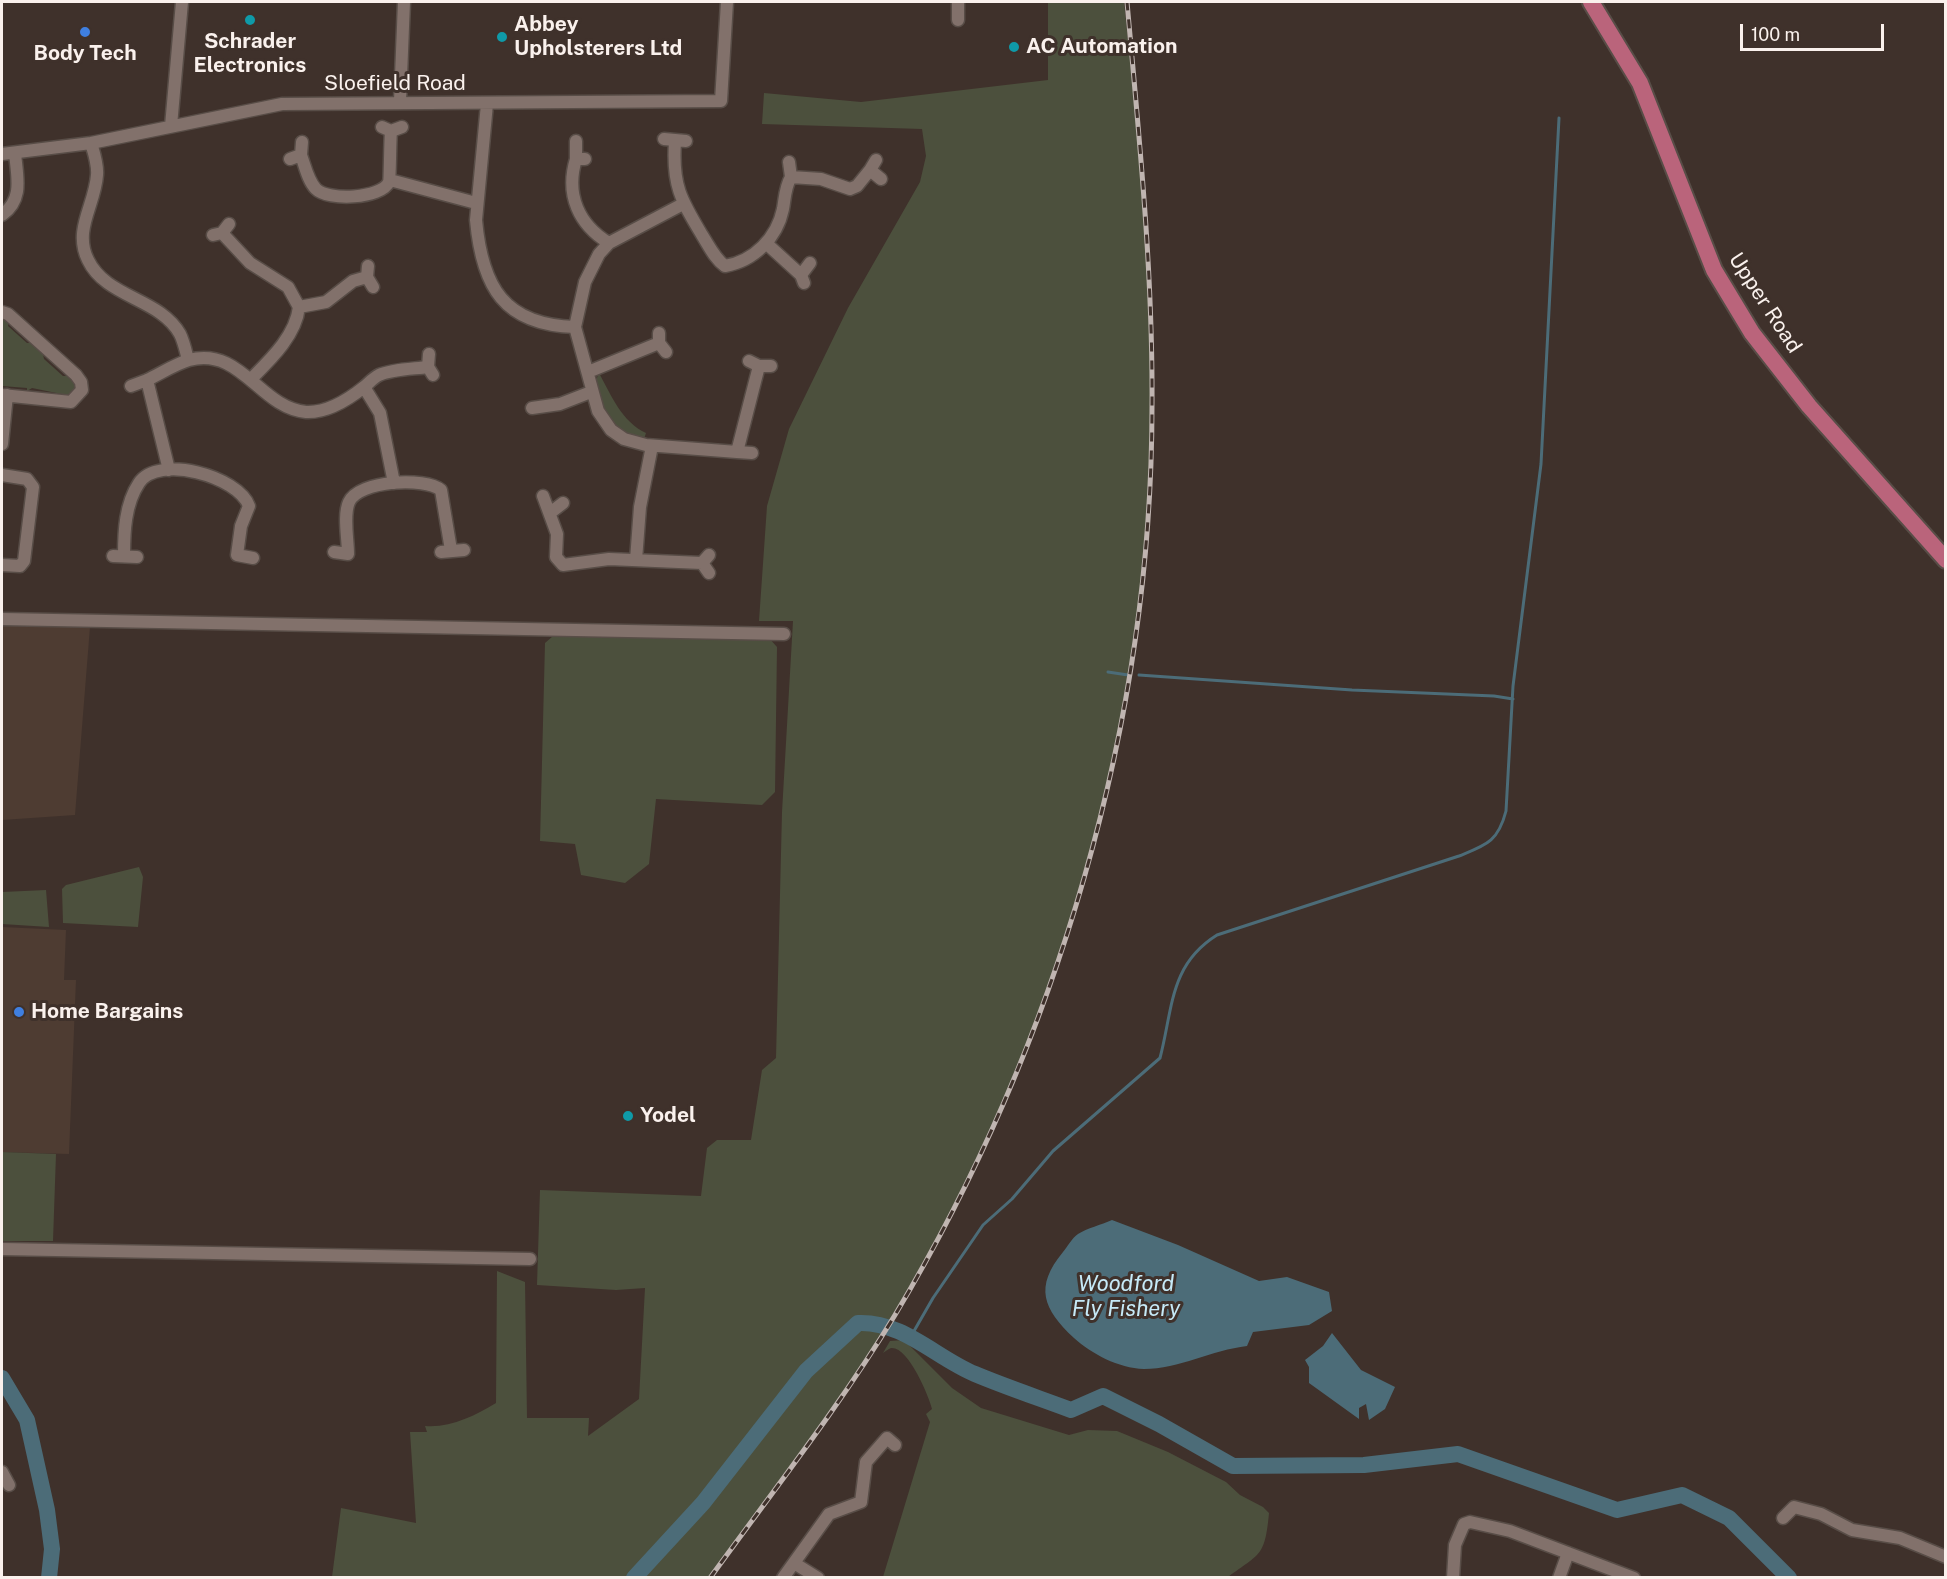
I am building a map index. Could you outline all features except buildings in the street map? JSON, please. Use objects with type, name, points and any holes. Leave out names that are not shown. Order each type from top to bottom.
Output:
[{"type":"main road","name":"Upper Road","points":[[1591,2],[1640,83],[1714,270],[1752,333],[1809,406],[1946,560]]},
{"type":"street","points":[[171,126],[182,2]]},
{"type":"street","points":[[400,101],[404,2]]},
{"type":"street","name":"Sloefield Road","points":[[2,154],[91,143],[282,104],[400,101],[487,104],[721,101],[727,2]]},
{"type":"street","points":[[958,2],[958,20]]},
{"type":"street","points":[[487,104],[476,203],[481,252],[495,291],[504,303],[535,322],[575,327]]},
{"type":"street","points":[[302,142],[296,157],[312,184],[326,195],[372,194],[384,188],[390,180],[388,160],[392,129]]},
{"type":"street","points":[[576,141],[580,159],[572,170],[572,188],[576,207],[588,228],[609,243]]},
{"type":"street","points":[[675,141],[676,180],[683,204],[722,264],[737,262],[767,244],[779,224],[791,177],[789,162]]},
{"type":"street","points":[[91,143],[97,176],[82,235],[87,258],[94,270],[106,281],[171,322],[180,334],[188,360]]},
{"type":"street","points":[[2,215],[15,202],[18,188],[15,153]]},
{"type":"street","points":[[791,177],[821,178],[850,189],[857,186],[873,165],[882,178]]},
{"type":"street","points":[[390,180],[476,203]]},
{"type":"street","points":[[683,204],[609,243],[598,254],[585,282],[575,327],[588,372],[591,392],[600,416],[611,430],[631,442],[652,446],[752,453]]},
{"type":"street","points":[[221,231],[250,263],[288,286],[299,308],[295,325],[289,334],[252,378]]},
{"type":"street","points":[[767,244],[803,279],[810,263]]},
{"type":"street","points":[[299,308],[326,302],[353,281],[370,276]]},
{"type":"street","points":[[2,312],[8,314],[76,375],[81,382],[82,390],[71,402],[4,395],[2,444]]},
{"type":"street","points":[[588,372],[661,343]]},
{"type":"street","points":[[131,386],[188,360],[213,359],[226,362],[252,378],[278,401],[290,408],[308,412],[323,410],[339,404],[377,376],[388,372],[430,366]]},
{"type":"street","points":[[737,452],[759,365]]},
{"type":"street","points":[[147,380],[169,470]]},
{"type":"street","points":[[364,387],[380,413],[394,483]]},
{"type":"street","points":[[532,408],[560,404],[591,392]]},
{"type":"street","points":[[636,560],[640,507],[652,446]]},
{"type":"street","points":[[125,556],[124,528],[139,483],[152,474],[169,470],[208,474],[224,481],[247,500],[249,506],[241,526],[234,558],[253,558]]},
{"type":"street","points":[[2,475],[27,478],[33,487],[26,557],[20,566],[2,565]]},
{"type":"street","points":[[334,552],[348,554],[347,508],[350,500],[363,489],[394,483],[424,483],[434,485],[441,490],[452,551]]},
{"type":"street","points":[[543,496],[557,534],[556,557],[561,564],[569,566],[609,559],[707,564]]},
{"type":"street","points":[[550,513],[563,503]]},
{"type":"street","points":[[2,619],[784,634]]},
{"type":"street","points":[[2,1249],[530,1259]]},
{"type":"street","points":[[783,1578],[829,1514],[861,1502],[866,1462],[888,1438]]},
{"type":"street","points":[[2,1472],[9,1485]]},
{"type":"street","points":[[1783,1518],[1794,1507],[1821,1514],[1852,1530],[1900,1538],[1946,1557]]},
{"type":"street","points":[[1453,1578],[1455,1545],[1460,1529],[1467,1522],[1510,1531],[1634,1578]]},
{"type":"street","points":[[1559,1578],[1568,1553]]},
{"type":"street","points":[[794,1563],[818,1578]]},
{"type":"shaded area","points":[[2,625],[90,627],[75,815],[2,820]]},
{"type":"shaded area","points":[[2,927],[66,930],[64,980],[76,980],[69,1154],[2,1152]]},
{"type":"green space","points":[[1048,2],[1124,2],[1139,153],[1150,305],[1152,406],[1148,524],[1134,643],[1113,761],[1084,877],[1047,992],[1003,1104],[952,1212],[874,1349],[806,1448],[710,1577],[332,1577],[341,1508],[416,1523],[410,1432],[427,1432],[425,1426],[453,1423],[471,1417],[496,1403],[497,1271],[525,1282],[527,1418],[589,1418],[588,1436],[639,1399],[645,1288],[616,1290],[537,1285],[540,1190],[701,1196],[707,1148],[717,1140],[751,1140],[762,1070],[776,1058],[782,812],[793,621],[759,621],[767,506],[789,429],[848,308],[920,182],[926,156],[922,129],[762,124],[764,93],[861,102],[1048,80]]},
{"type":"green space","points":[[2,316],[9,321],[8,326],[27,343],[32,343],[43,354],[44,359],[63,376],[68,376],[77,386],[71,396],[32,388],[27,391],[27,388],[2,386]]},
{"type":"green space","points":[[599,373],[624,415],[646,433],[644,439],[622,430],[609,418],[596,380]]},
{"type":"green space","points":[[553,636],[769,638],[777,647],[775,792],[762,805],[656,799],[649,864],[625,883],[581,875],[575,844],[540,841],[545,643]]},
{"type":"green space","points":[[139,867],[143,877],[138,927],[63,923],[62,889],[66,885]]},
{"type":"green space","points":[[46,890],[49,927],[2,924],[2,892]]},
{"type":"green space","points":[[2,1152],[56,1154],[53,1241],[2,1241]]},
{"type":"green space","points":[[904,1340],[952,1388],[981,1408],[1069,1435],[1088,1430],[1117,1431],[1168,1452],[1226,1482],[1240,1495],[1263,1507],[1269,1513],[1263,1546],[1254,1558],[1228,1577],[883,1577],[930,1422],[926,1414],[932,1409],[917,1373],[904,1355],[891,1348],[883,1353],[890,1341]]},
{"type":"water","name":"Woodford Fly Fishery","points":[[1112,1220],[1178,1245],[1259,1281],[1287,1277],[1329,1292],[1332,1311],[1309,1325],[1253,1332],[1247,1346],[1221,1351],[1183,1363],[1144,1369],[1115,1363],[1074,1338],[1055,1317],[1046,1297],[1048,1276],[1074,1238],[1086,1230]]},
{"type":"water","points":[[1332,1333],[1361,1370],[1395,1387],[1385,1409],[1369,1420],[1366,1404],[1359,1408],[1359,1419],[1309,1383],[1309,1367],[1305,1360],[1323,1346]]},
{"type":"waterway","points":[[910,1338],[933,1298],[983,1225],[1012,1199],[1053,1151],[1160,1058],[1175,989],[1181,974],[1201,947],[1217,935],[1459,856],[1484,845],[1499,830],[1506,811],[1513,686],[1541,464],[1559,118]]},
{"type":"waterway","points":[[1108,672],[1128,675]]},
{"type":"waterway","points":[[1139,675],[1513,699]]},
{"type":"waterway","points":[[634,1578],[703,1503],[806,1371],[858,1323],[874,1324],[905,1334],[975,1374],[1071,1410],[1103,1396],[1159,1424],[1233,1466],[1364,1465],[1458,1454],[1617,1510],[1682,1495],[1729,1518],[1789,1578]]},
{"type":"waterway","points":[[2,1378],[27,1420],[47,1510],[52,1549],[49,1578]]},
{"type":"railway","points":[[710,1578],[806,1448],[874,1349],[953,1211],[1004,1103],[1048,992],[1084,877],[1113,761],[1135,643],[1148,525],[1152,406],[1150,305],[1127,2]]},
{"type":"place","name":"Schrader Electronics","points":[[250,20]]},
{"type":"place","name":"Body Tech","points":[[85,32]]},
{"type":"place","name":"Abbey Upholsterers Ltd","points":[[502,37]]},
{"type":"place","name":"AC Automation","points":[[1014,47]]},
{"type":"place","name":"Home Bargains","points":[[19,1012]]},
{"type":"place","name":"Yodel","points":[[628,1116]]}]
